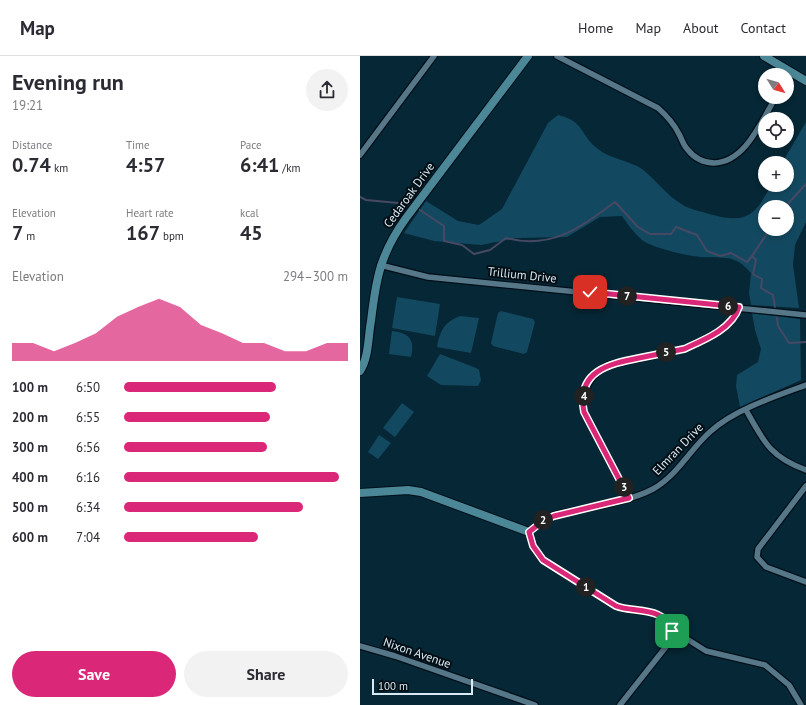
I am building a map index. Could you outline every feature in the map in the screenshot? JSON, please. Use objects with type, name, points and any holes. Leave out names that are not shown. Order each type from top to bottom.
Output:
[{"type":"street","points":[[360,155],[434,56]]},
{"type":"street","name":"Cedaroak Drive","points":[[360,371],[366,355],[374,293],[380,265],[394,234],[528,56]]},
{"type":"street","points":[[557,56],[658,108],[674,125],[690,153],[706,162],[721,162],[737,156],[747,144],[772,104]]},
{"type":"street","points":[[764,56],[779,68]]},
{"type":"street","points":[[794,77],[806,81]]},
{"type":"street","name":"Trillium Drive","points":[[380,265],[428,277],[739,307],[806,315]]},
{"type":"street","points":[[629,498],[584,412],[582,401],[590,380],[597,372],[608,365],[684,349],[696,344],[728,324],[736,316],[739,307]]},
{"type":"street","name":"Elmran Drive","points":[[529,532],[544,520],[554,516],[648,492],[664,481],[710,432],[720,424],[746,410],[806,385]]},
{"type":"street","points":[[746,410],[770,449],[783,461],[806,470]]},
{"type":"street","points":[[806,486],[758,549],[757,557],[766,567],[806,582]]},
{"type":"street","points":[[360,493],[408,490],[421,492],[529,532],[535,551],[545,562],[616,606],[628,609],[646,610],[658,615],[668,624],[672,633],[669,644],[620,705]]},
{"type":"street","points":[[672,633],[679,634],[706,651],[765,665],[789,685],[798,696],[801,705]]},
{"type":"street","name":"Nixon Avenue","points":[[360,646],[395,656],[535,705]]},
{"type":"shaded area","points":[[558,115],[573,121],[578,125],[592,144],[598,149],[608,155],[642,169],[672,197],[686,207],[721,217],[740,218],[748,215],[758,206],[758,236],[794,236],[794,200],[762,200],[767,192],[794,192],[794,156],[786,156],[791,148],[794,148],[794,142],[806,122],[806,222],[795,245],[793,265],[799,308],[751,305],[749,293],[751,273],[739,262],[728,258],[687,255],[654,246],[642,240],[631,229],[622,216],[600,217],[567,237],[516,238],[481,245],[434,241],[404,233],[426,201],[458,221],[479,225],[502,209],[548,123]]},
{"type":"shaded area","points":[[397,297],[440,304],[435,336],[392,328]]},
{"type":"shaded area","points":[[501,311],[533,319],[535,322],[527,352],[524,354],[493,346],[491,343],[498,313]]},
{"type":"shaded area","points":[[752,313],[800,319],[801,380],[740,407],[736,386],[737,375],[758,362],[761,349],[755,330]]},
{"type":"shaded area","points":[[460,316],[479,318],[471,353],[437,347],[441,332],[446,324]]},
{"type":"shaded area","points":[[392,331],[398,332],[410,338],[412,346],[411,357],[389,354]]},
{"type":"shaded area","points":[[440,354],[479,370],[481,380],[478,386],[441,385],[427,376]]},
{"type":"shaded area","points":[[402,403],[414,412],[395,437],[383,428]]},
{"type":"shaded area","points":[[379,435],[391,443],[378,459],[368,452]]},
{"type":"waterway","points":[[791,200],[806,184]]},
{"type":"waterway","points":[[360,197],[366,200],[409,204]]},
{"type":"waterway","points":[[420,210],[444,226],[444,241],[462,245],[474,254],[490,250],[506,238],[522,241],[538,241],[565,234],[578,228],[615,202],[638,227],[650,234],[671,234],[676,227],[697,235],[707,251],[720,256],[731,253],[747,262],[752,256],[756,260],[753,274],[762,279],[761,288],[773,295],[775,307]]},
{"type":"waterway","points":[[752,256],[765,236]]},
{"type":"waterway","points":[[777,318],[778,326],[789,343],[806,342]]},
{"type":"route","points":[[590,292],[739,307],[736,316],[728,324],[696,344],[684,349],[614,363],[602,368],[592,376],[582,401],[584,412],[629,498],[554,516],[544,520],[529,532],[535,551],[545,562],[616,606],[628,609],[646,610],[658,615],[668,623],[672,631]]}]
